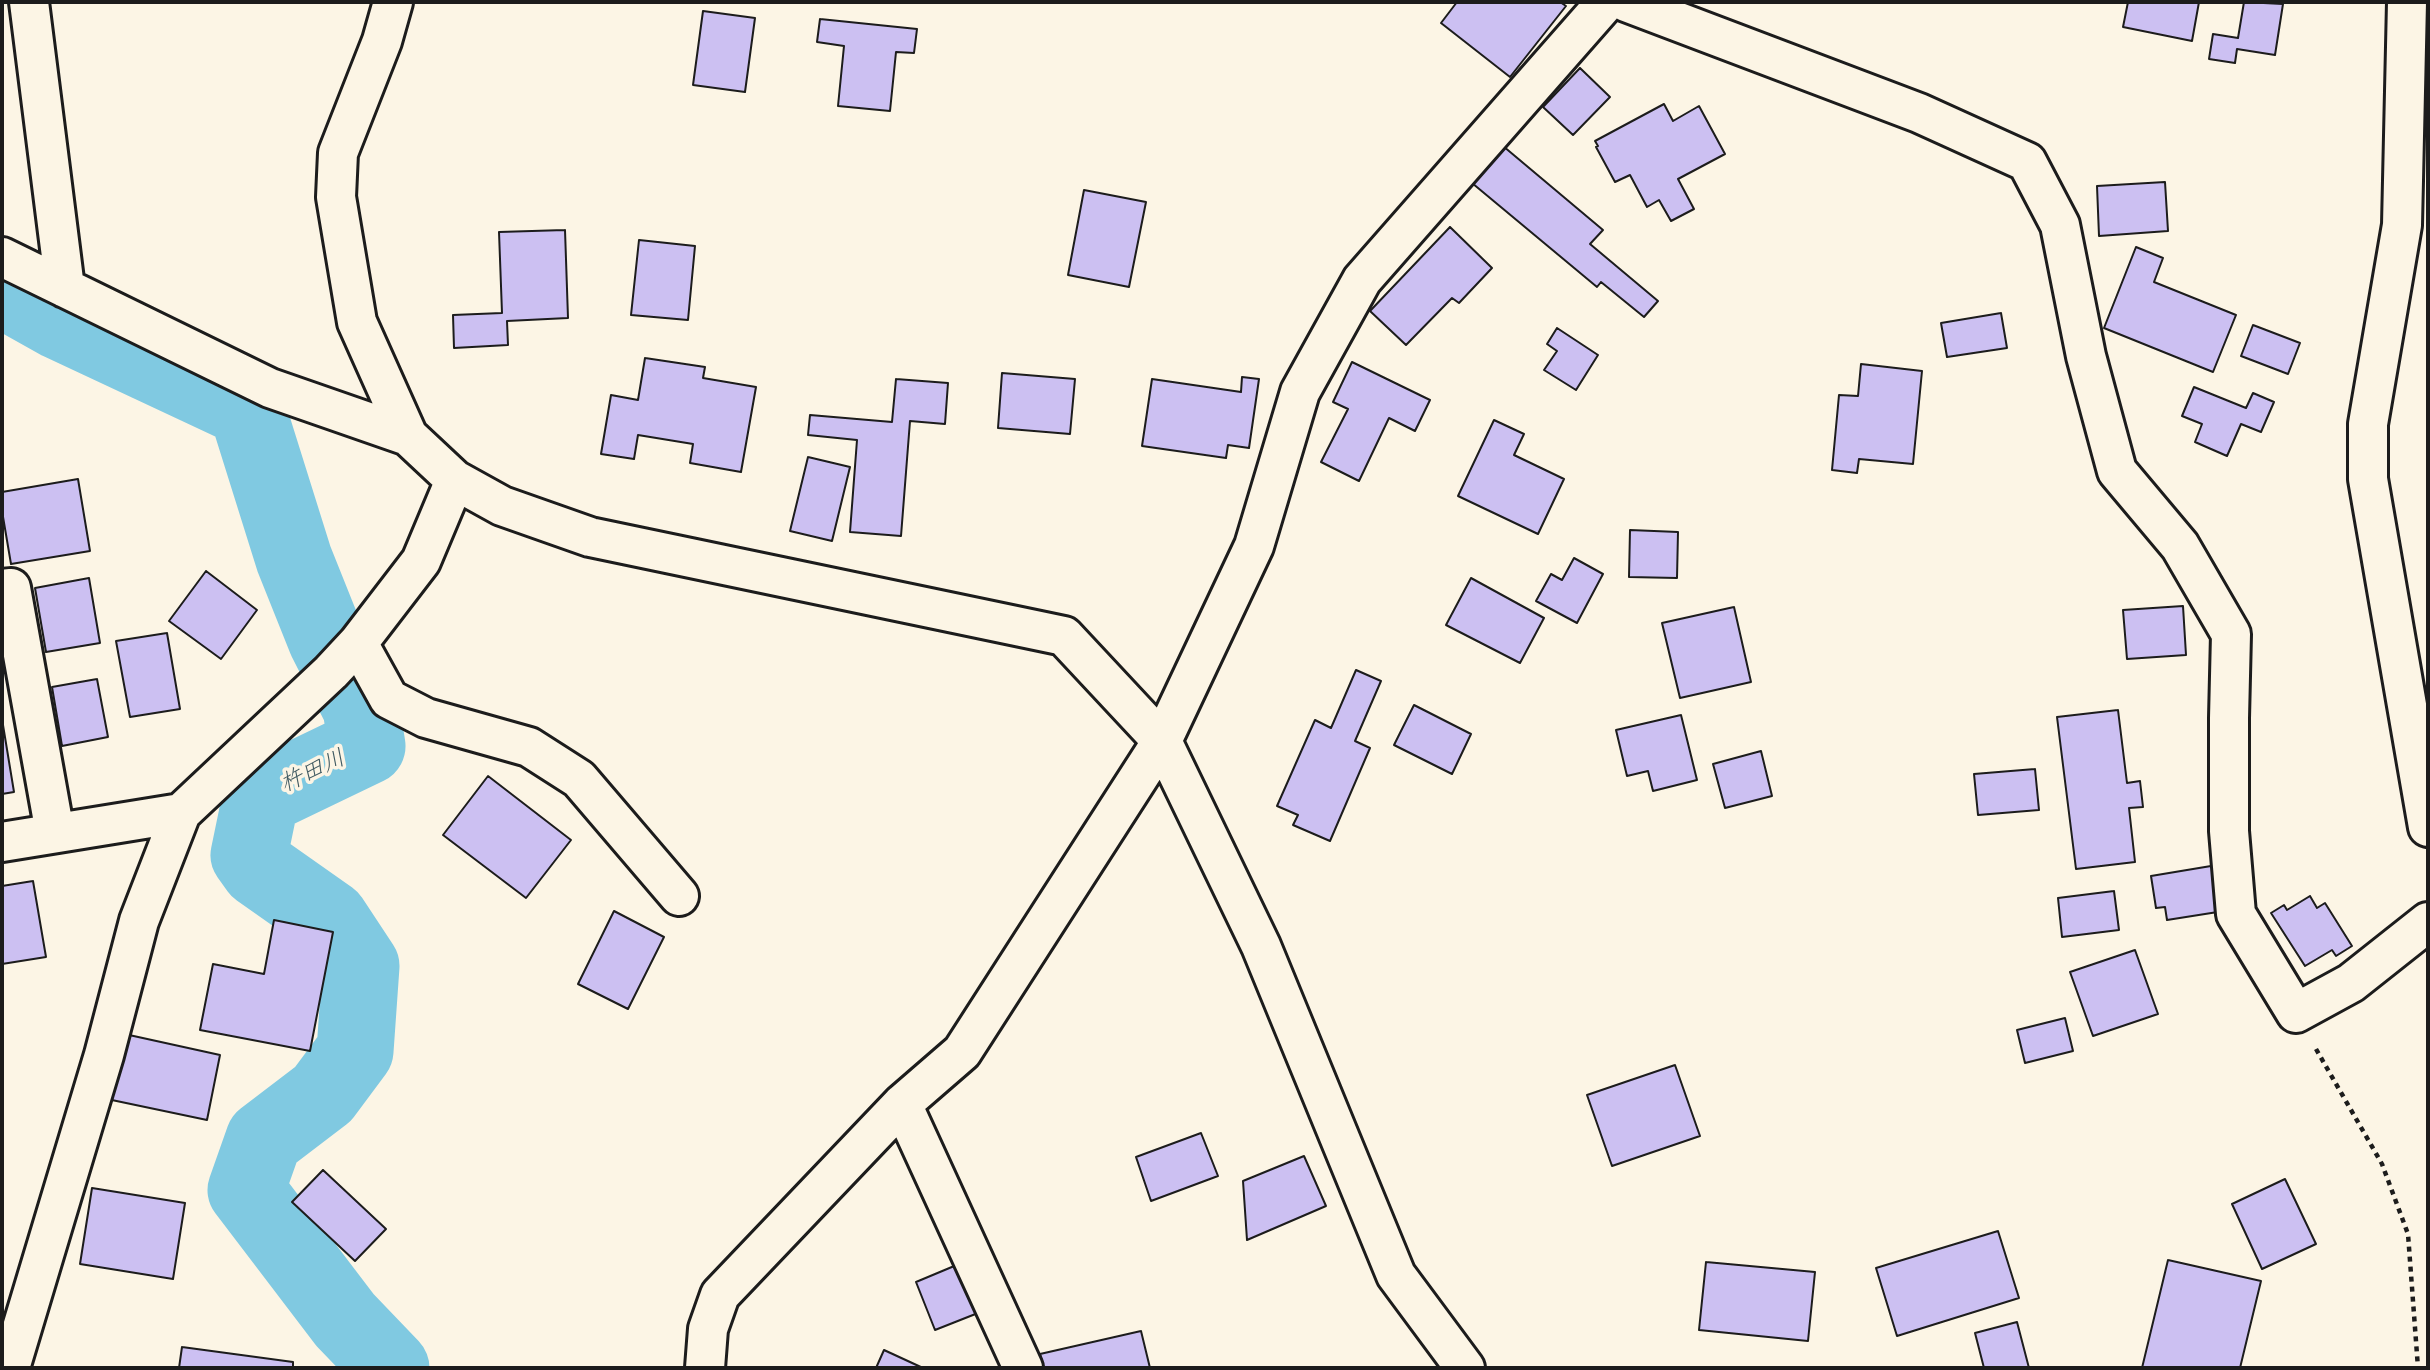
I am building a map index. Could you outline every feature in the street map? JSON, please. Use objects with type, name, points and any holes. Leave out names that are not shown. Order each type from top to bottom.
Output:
[{"type":"street","points":[[29,2],[65,288]]},
{"type":"street","points":[[393,2],[382,41],[338,153],[337,197],[357,322],[408,436],[455,480],[502,506],[590,537],[1064,636],[1162,741],[1261,946],[1396,1275],[1465,1368]]},
{"type":"street","points":[[705,1368],[708,1329],[720,1296],[902,1104],[962,1052],[1162,741],[1254,546],[1300,392],[1362,280],[1606,2]]},
{"type":"street","points":[[1626,2],[1919,113],[2027,162],[2060,225],[2086,356],[2117,471],[2180,546],[2231,634],[2228,718],[2230,831],[2236,914],[2296,1013],[2351,983],[2428,922]]},
{"type":"street","points":[[2407,2],[2403,225],[2368,424],[2368,479],[2428,827]]},
{"type":"street","points":[[2,257],[270,388],[408,436]]},
{"type":"street","points":[[10,1368],[104,1055],[139,921],[181,813],[331,672],[358,643],[421,561],[455,480]]},
{"type":"street","points":[[2,589],[11,588],[55,833]]},
{"type":"street","points":[[358,643],[389,699],[426,718],[529,747],[579,779],[679,896]]},
{"type":"street","points":[[2,842],[181,813]]},
{"type":"street","points":[[902,1104],[1023,1368]]},
{"type":"path","points":[[2296,1013],[2382,1164],[2408,1234],[2418,1368]]},
{"type":"building","points":[[1457,2],[1560,2],[1566,6],[1510,77],[1441,23]]},
{"type":"building","points":[[2128,2],[2199,2],[2192,41],[2123,27]]},
{"type":"building","points":[[2244,2],[2283,4],[2275,55],[2237,49],[2235,63],[2209,59],[2213,34],[2238,38]]},
{"type":"building","points":[[703,11],[755,18],[745,92],[693,85]]},
{"type":"building","points":[[820,19],[917,29],[914,53],[896,52],[890,111],[838,106],[844,46],[817,42]]},
{"type":"building","points":[[1580,68],[1610,97],[1573,135],[1543,107]]},
{"type":"building","points":[[1664,104],[1673,121],[1699,106],[1725,154],[1678,179],[1694,209],[1671,221],[1659,200],[1647,207],[1630,175],[1615,182],[1595,141]]},
{"type":"building","points":[[1503,146],[1603,230],[1590,244],[1658,301],[1644,317],[1601,282],[1597,287],[1472,183]]},
{"type":"building","points":[[2165,182],[2168,231],[2099,236],[2097,186]]},
{"type":"building","points":[[1084,190],[1146,202],[1129,287],[1068,275]]},
{"type":"building","points":[[1450,227],[1492,268],[1459,303],[1452,298],[1406,345],[1370,311]]},
{"type":"building","points":[[565,230],[568,318],[507,321],[508,345],[454,348],[453,315],[502,313],[499,232]]},
{"type":"building","points":[[639,240],[695,246],[688,320],[631,315]]},
{"type":"building","points":[[2136,247],[2163,258],[2154,282],[2236,315],[2213,372],[2104,328]]},
{"type":"building","points":[[2001,313],[2007,348],[1947,357],[1941,323]]},
{"type":"building","points":[[2253,325],[2300,343],[2288,374],[2241,356]]},
{"type":"building","points":[[1557,328],[1598,355],[1576,390],[1544,370],[1557,351],[1547,344]]},
{"type":"building","points":[[645,358],[705,367],[703,378],[756,387],[741,472],[690,463],[693,444],[638,435],[634,459],[601,454],[611,395],[638,400]]},
{"type":"building","points":[[1352,362],[1430,400],[1415,431],[1389,418],[1359,481],[1321,462],[1348,409],[1333,402]]},
{"type":"building","points":[[1861,364],[1922,371],[1913,464],[1859,459],[1857,473],[1832,470],[1839,395],[1858,396]]},
{"type":"building","points":[[1002,373],[1075,379],[1070,434],[998,428]]},
{"type":"building","points":[[1242,377],[1259,379],[1249,448],[1228,445],[1226,458],[1142,446],[1152,379],[1241,392]]},
{"type":"building","points":[[896,379],[948,383],[945,424],[910,421],[901,536],[850,532],[857,440],[808,435],[810,415],[892,422]]},
{"type":"building","points":[[2194,387],[2246,408],[2253,393],[2274,402],[2261,432],[2241,424],[2227,456],[2195,442],[2202,424],[2182,416]]},
{"type":"building","points":[[1494,420],[1524,434],[1514,455],[1564,479],[1538,534],[1458,496]]},
{"type":"building","points":[[808,457],[850,467],[832,541],[790,531]]},
{"type":"building","points":[[78,479],[90,551],[11,564],[2,511],[2,492]]},
{"type":"building","points":[[1630,530],[1678,532],[1677,578],[1629,577]]},
{"type":"building","points":[[1574,558],[1603,574],[1577,623],[1536,601],[1551,574],[1562,580]]},
{"type":"building","points":[[206,571],[257,610],[221,659],[169,621]]},
{"type":"building","points":[[89,578],[100,643],[46,652],[35,588]]},
{"type":"building","points":[[1471,578],[1544,618],[1520,663],[1446,625]]},
{"type":"building","points":[[2183,606],[2186,655],[2127,659],[2123,610]]},
{"type":"building","points":[[1734,607],[1751,682],[1680,698],[1662,623]]},
{"type":"building","points":[[167,633],[180,709],[130,717],[116,641]]},
{"type":"building","points":[[1356,670],[1381,681],[1355,741],[1370,748],[1330,841],[1293,825],[1298,815],[1277,806],[1315,720],[1331,728]]},
{"type":"building","points":[[97,679],[108,737],[62,746],[52,687]]},
{"type":"building","points":[[1414,705],[1471,734],[1452,774],[1394,745]]},
{"type":"building","points":[[2118,710],[2127,783],[2140,781],[2143,807],[2129,808],[2135,862],[2076,869],[2057,717]]},
{"type":"building","points":[[1681,715],[1697,780],[1653,791],[1648,771],[1627,776],[1616,730]]},
{"type":"building","points":[[2,719],[14,792],[2,794]]},
{"type":"building","points":[[1761,751],[1772,796],[1725,808],[1713,764]]},
{"type":"building","points":[[2035,769],[2039,810],[1978,815],[1974,774]]},
{"type":"building","points":[[488,776],[571,840],[526,898],[443,835]]},
{"type":"building","points":[[2217,865],[2224,911],[2167,920],[2165,907],[2156,908],[2151,876]]},
{"type":"building","points":[[33,881],[46,957],[2,964],[2,886]]},
{"type":"building","points":[[2114,891],[2119,930],[2062,937],[2058,898]]},
{"type":"building","points":[[2310,896],[2317,908],[2325,903],[2352,946],[2336,956],[2332,950],[2305,966],[2271,913],[2284,905],[2287,910]]},
{"type":"building","points":[[614,911],[664,937],[628,1009],[578,984]]},
{"type":"building","points":[[274,920],[333,932],[310,1051],[200,1030],[213,964],[264,974]]},
{"type":"building","points":[[2135,950],[2158,1014],[2093,1036],[2070,972]]},
{"type":"building","points":[[2065,1018],[2073,1051],[2025,1063],[2017,1030]]},
{"type":"building","points":[[120,1033],[220,1055],[207,1120],[107,1099]]},
{"type":"building","points":[[1675,1065],[1700,1136],[1612,1166],[1587,1095]]},
{"type":"building","points":[[1201,1133],[1218,1176],[1151,1201],[1136,1157]]},
{"type":"building","points":[[1304,1156],[1326,1206],[1247,1240],[1243,1181]]},
{"type":"building","points":[[323,1170],[386,1229],[355,1261],[292,1202]]},
{"type":"building","points":[[2285,1179],[2316,1244],[2262,1269],[2232,1204]]},
{"type":"building","points":[[92,1188],[185,1203],[173,1279],[80,1264]]},
{"type":"building","points":[[1998,1231],[2019,1298],[1897,1336],[1876,1268]]},
{"type":"building","points":[[2168,1260],[2261,1281],[2240,1368],[2142,1368]]},
{"type":"building","points":[[1706,1262],[1815,1272],[1808,1341],[1699,1330]]},
{"type":"building","points":[[959,1264],[978,1313],[935,1330],[916,1282]]},
{"type":"building","points":[[2017,1322],[2029,1368],[1984,1368],[1975,1333]]},
{"type":"building","points":[[1141,1331],[1150,1368],[1044,1368],[1040,1354]]},
{"type":"building","points":[[182,1347],[293,1362],[293,1368],[179,1368]]},
{"type":"building","points":[[884,1350],[923,1368],[876,1368]]},
{"type":"waterway","name":"杵田川","points":[[2,289],[59,321],[247,409],[294,559],[326,639],[361,708],[367,746],[261,797],[249,855],[259,869],[330,919],[361,966],[355,1051],[323,1094],[264,1139],[246,1190],[345,1320],[391,1368]]}]
